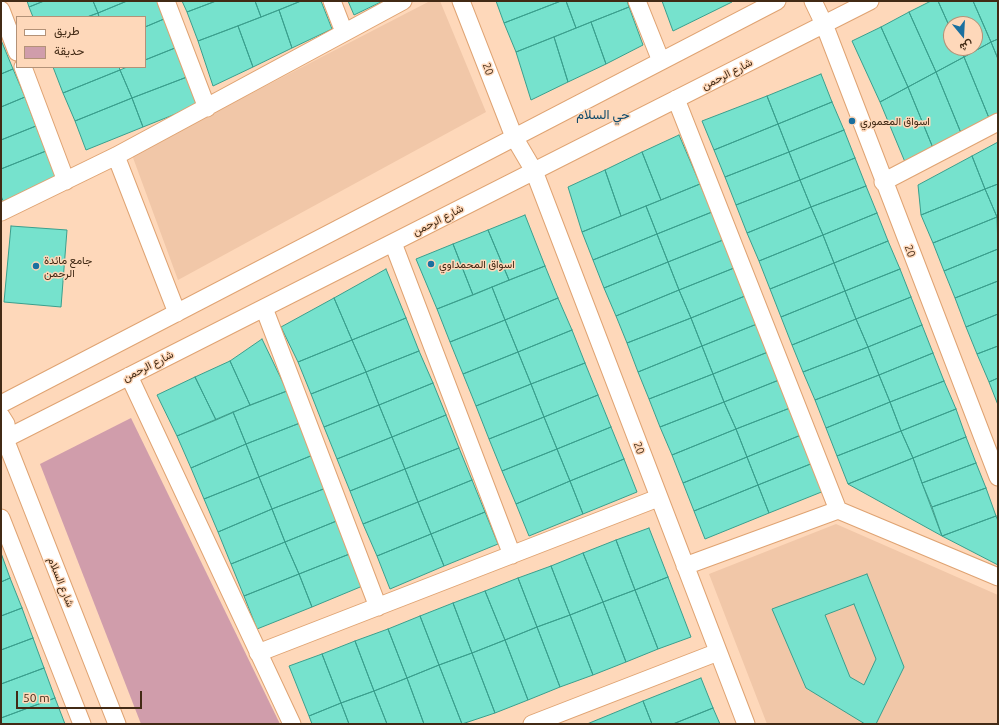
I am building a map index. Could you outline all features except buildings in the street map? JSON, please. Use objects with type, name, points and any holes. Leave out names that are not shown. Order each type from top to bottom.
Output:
[{"type":"street","points":[[166,1],[206,108]]},
{"type":"street","points":[[332,1],[344,32]]},
{"type":"street","points":[[1,212],[116,156],[404,1]]},
{"type":"street","name":"20","points":[[461,1],[514,138],[534,171],[658,498],[746,724]]},
{"type":"street","points":[[637,1],[661,61]]},
{"type":"street","points":[[1,404],[777,1]]},
{"type":"street","name":"20","points":[[813,1],[824,24],[883,182],[998,477]]},
{"type":"street","name":"شارع الرحمن","points":[[3,442],[129,376],[870,1]]},
{"type":"street","points":[[1,10],[16,49]]},
{"type":"street","points":[[22,68],[66,181]]},
{"type":"street","points":[[676,99],[838,510]]},
{"type":"street","points":[[883,182],[998,122]]},
{"type":"street","points":[[116,156],[177,313]]},
{"type":"street","points":[[393,243],[512,554]]},
{"type":"street","points":[[264,308],[378,607]]},
{"type":"street","points":[[129,376],[292,724]]},
{"type":"street","name":"شارع السلام","points":[[1,416],[6,424],[3,442],[17,473],[117,724]]},
{"type":"street","points":[[1,467],[12,468],[17,473]]},
{"type":"street","points":[[258,653],[658,498]]},
{"type":"street","points":[[685,566],[838,510],[998,577]]},
{"type":"street","points":[[1,518],[82,724]]},
{"type":"street","points":[[532,724],[565,718],[718,652]]},
{"type":"shaded area","points":[[430,1],[440,1],[486,112],[178,280],[132,155]]},
{"type":"shaded area","points":[[836,524],[998,595],[998,724],[767,724],[709,574]]},
{"type":"green space","points":[[131,418],[280,724],[141,724],[40,464]]},
{"type":"place","name":"اسواق المعموري","points":[[852,121]]},
{"type":"place","name":"اسواق المحمداوي","points":[[431,264]]},
{"type":"place","name":"جامع مائدة الرحمن","points":[[36,266]]},
{"type":"district","name":"حي السلام","points":[[603,115]]}]
